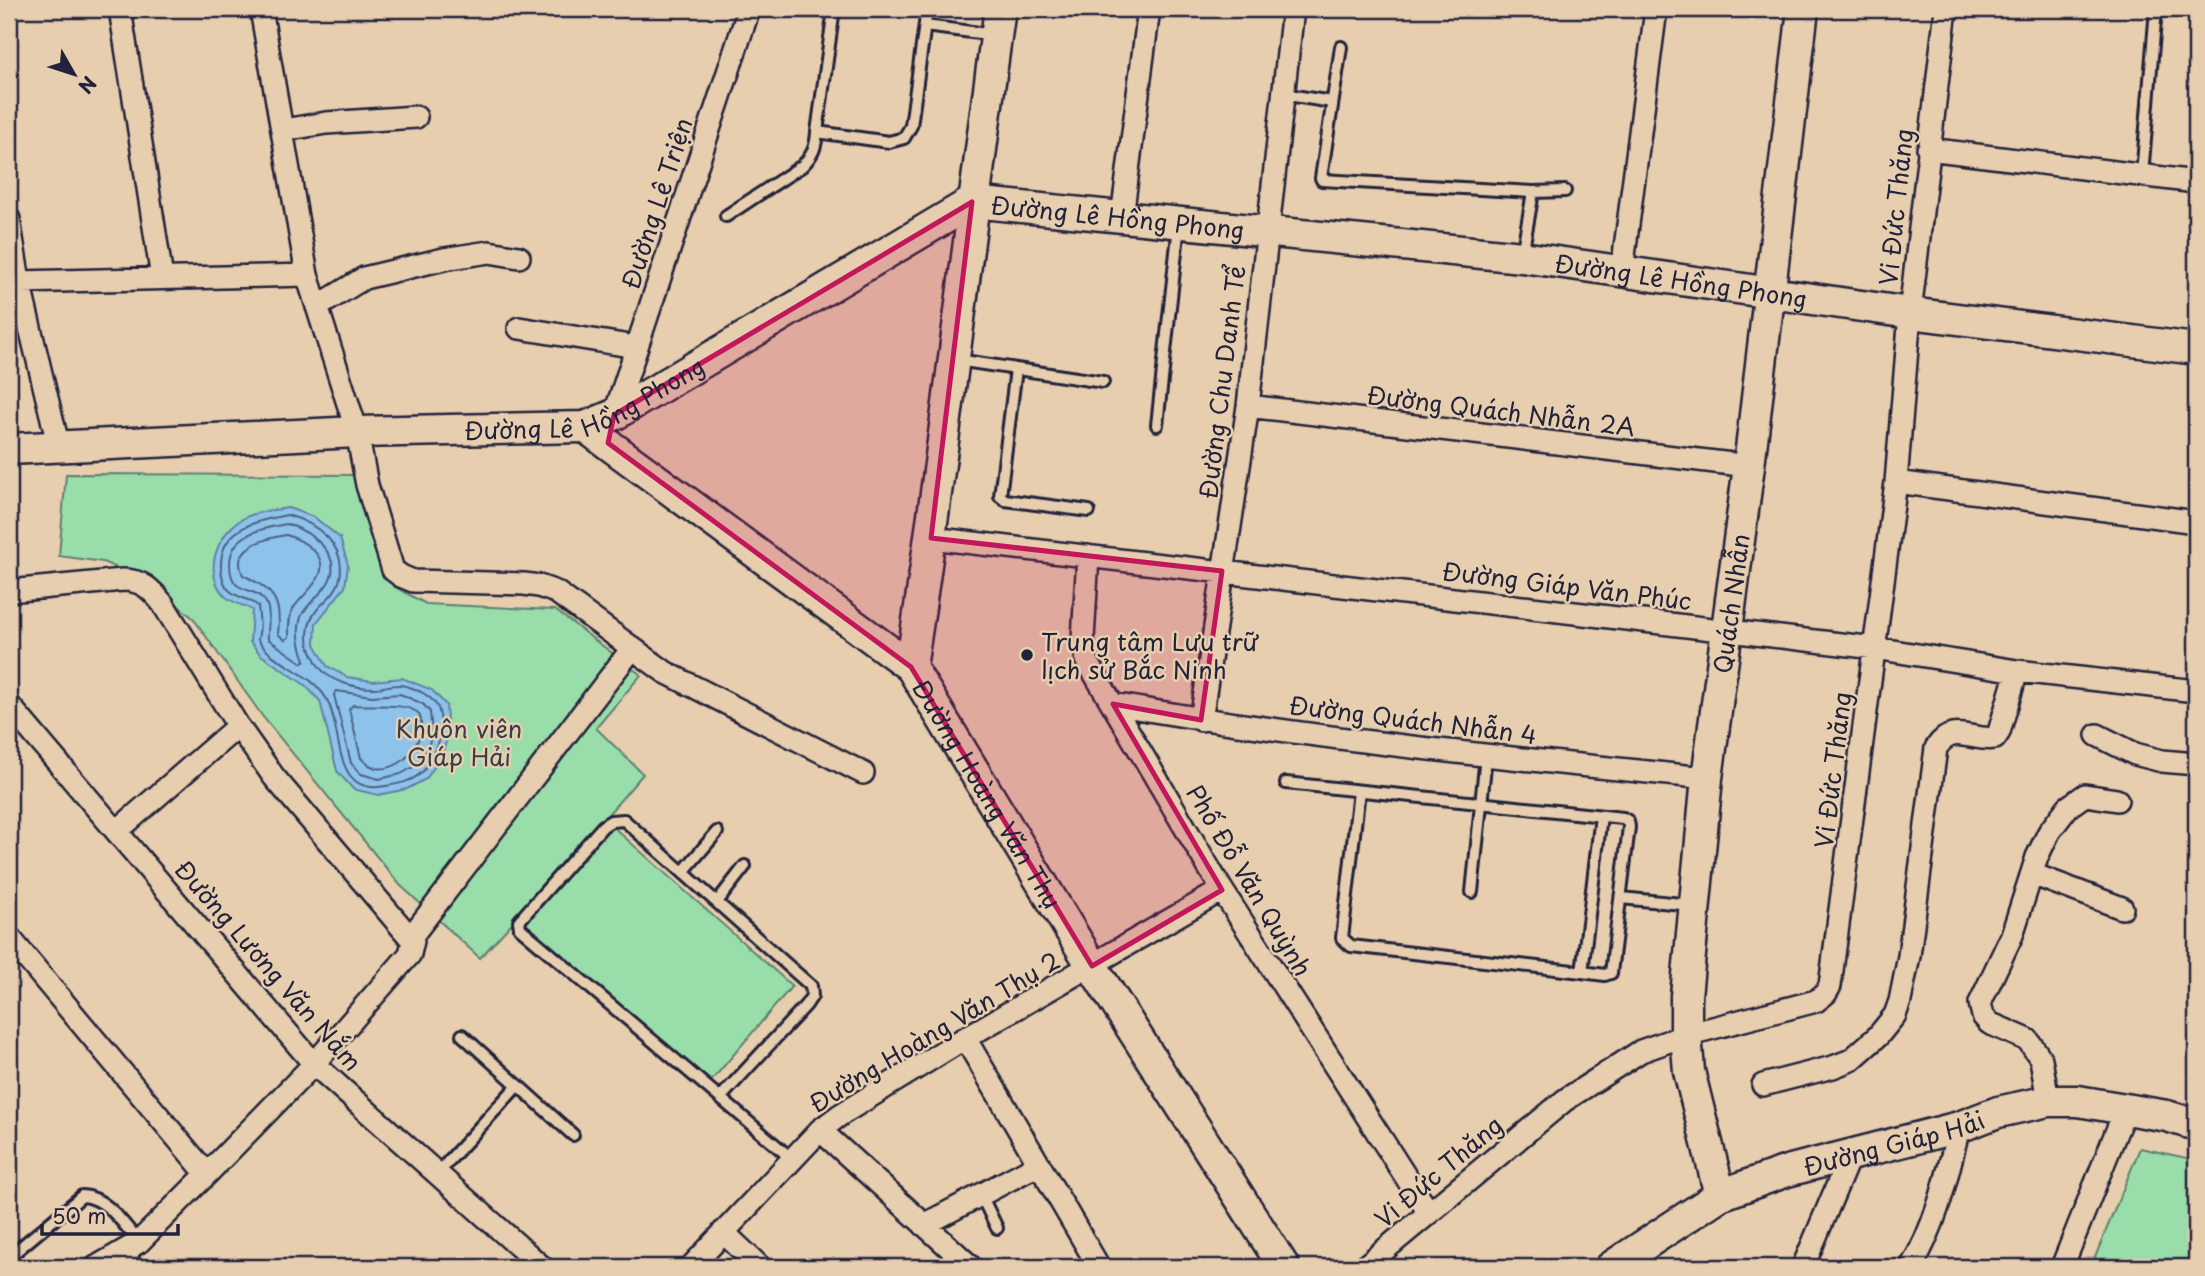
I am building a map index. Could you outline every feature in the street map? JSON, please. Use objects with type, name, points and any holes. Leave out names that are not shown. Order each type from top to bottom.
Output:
[{"type":"street","points":[[120,9],[162,278]]},
{"type":"street","points":[[261,9],[307,275],[357,432],[367,485],[393,570],[412,581],[539,586],[556,592],[665,673],[863,773]]},
{"type":"street","name":"Đường Lê Triện","points":[[602,428],[636,347],[749,9]]},
{"type":"street","points":[[1122,217],[1149,9]]},
{"type":"street","name":"Đường Chu Danh Tể","points":[[1201,720],[1248,406],[1293,9]]},
{"type":"street","points":[[1622,271],[1656,9]]},
{"type":"street","name":"Quách Nhẫn","points":[[1720,1195],[1689,1070],[1686,996],[1707,778],[1749,466],[1803,9]]},
{"type":"street","name":"Vi Đức Thăng","points":[[1364,1267],[1565,1100],[1641,1051],[1686,1035],[1816,1001],[1830,986],[1896,482],[1910,313],[1946,9]]},
{"type":"street","name":"Đường Hoàng Văn Thụ","points":[[998,22],[972,202],[931,538],[911,667],[1092,966],[1284,1267]]},
{"type":"street","points":[[284,130],[326,123],[416,117]]},
{"type":"street","points":[[1928,149],[2196,182]]},
{"type":"street","name":"Đường Lê Hồng Phong","points":[[9,449],[357,432],[602,428],[972,202],[1522,257],[1910,313],[2196,349]]},
{"type":"street","points":[[9,219],[19,282],[59,448]]},
{"type":"street","points":[[317,307],[364,278],[444,259],[489,252],[519,257]]},
{"type":"street","points":[[19,282],[307,275]]},
{"type":"street","points":[[519,328],[636,347]]},
{"type":"street","name":"Đường Quách Nhẫn 2A","points":[[1248,406],[1749,466]]},
{"type":"street","points":[[602,428],[911,667]]},
{"type":"street","points":[[1896,482],[2196,522]]},
{"type":"street","name":"Đường Giáp Văn Phúc","points":[[931,538],[1875,648],[2017,671],[2196,691]]},
{"type":"street","name":"Phố Đỗ Văn Quỳnh","points":[[1088,556],[1083,614],[1087,661],[1222,890],[1429,1213]]},
{"type":"street","points":[[9,591],[123,580],[136,580],[148,587],[163,604],[238,726],[274,777],[411,937],[414,947],[313,1064],[207,1174],[139,1242],[96,1267]]},
{"type":"street","points":[[411,937],[631,650]]},
{"type":"street","points":[[1763,1085],[1851,1060],[1878,1036],[1895,1014],[1909,956],[1936,748],[1942,740],[1954,734],[1994,738],[1999,732],[2017,671]]},
{"type":"street","name":"Đường Quách Nhẫn 4","points":[[1114,704],[1201,720],[1486,756],[1707,778]]},
{"type":"street","name":"Đường Lương Văn Nắm","points":[[10,712],[117,831],[313,1064],[541,1267]]},
{"type":"street","points":[[117,831],[238,726]]},
{"type":"street","points":[[2097,736],[2135,754],[2162,761],[2196,764]]},
{"type":"street","points":[[2048,1101],[2041,1059],[2028,1040],[1989,1023],[1983,1016],[1980,1003],[2012,935],[2049,832],[2068,807],[2085,795],[2117,800]]},
{"type":"street","points":[[2032,874],[2122,908]]},
{"type":"street","name":"Đường Hoàng Văn Thụ 2","points":[[691,1267],[820,1130],[839,1115],[965,1038],[1222,890]]},
{"type":"street","points":[[9,937],[207,1174]]},
{"type":"street","points":[[965,1038],[1099,1267]]},
{"type":"street","name":"Đường Giáp Hải","points":[[1611,1267],[1720,1195],[1787,1171],[1959,1127],[1998,1112],[2048,1101],[2078,1101],[2167,1116],[2196,1125]]},
{"type":"street","points":[[2062,1267],[2126,1108]]},
{"type":"street","points":[[1911,1267],[1933,1225],[1959,1127]]},
{"type":"street","points":[[820,1130],[971,1267]]},
{"type":"street","points":[[1803,1267],[1852,1153]]},
{"type":"street","points":[[924,1225],[1039,1164]]},
{"type":"street","points":[[723,1232],[760,1267]]},
{"type":"lane","points":[[726,216],[803,166],[811,156],[816,145],[834,9]]},
{"type":"lane","points":[[817,132],[889,142],[904,138],[911,126],[927,9]]},
{"type":"lane","points":[[2143,175],[2156,9]]},
{"type":"lane","points":[[925,26],[998,22]]},
{"type":"lane","points":[[1341,47],[1322,180],[1533,192],[1565,191]]},
{"type":"lane","points":[[1282,94],[1332,102]]},
{"type":"lane","points":[[1522,257],[1533,192]]},
{"type":"lane","points":[[1157,425],[1180,222]]},
{"type":"lane","points":[[953,359],[1103,382]]},
{"type":"lane","points":[[1016,369],[1000,496],[1005,500],[1089,511]]},
{"type":"lane","points":[[1472,892],[1486,756]]},
{"type":"lane","points":[[1286,783],[1601,816],[1628,821],[1611,972],[1605,975],[1351,946],[1346,943],[1342,938],[1359,791]]},
{"type":"lane","points":[[1582,972],[1601,816]]},
{"type":"lane","points":[[721,1097],[812,996],[811,986],[624,820],[611,821],[603,826],[519,921],[520,928],[792,1159]]},
{"type":"lane","points":[[683,872],[717,832]]},
{"type":"lane","points":[[717,902],[745,866]]},
{"type":"lane","points":[[1621,898],[1695,905]]},
{"type":"lane","points":[[462,1035],[573,1135]]},
{"type":"lane","points":[[436,1175],[518,1085]]},
{"type":"lane","points":[[981,1195],[997,1228]]},
{"type":"lane","points":[[9,1257],[82,1196],[92,1196],[105,1203],[139,1242],[127,1267]]},
{"type":"highlighted area","points":[[972,202],[931,538],[1222,571],[1201,720],[1113,704],[1222,890],[1092,966],[911,667],[608,443],[614,415]]},
{"type":"green space","name":"Khuôn viên Giáp Hải","points":[[66,474],[355,475],[376,554],[395,587],[426,604],[555,610],[641,675],[596,728],[643,774],[604,819],[792,986],[707,1086],[511,924],[480,958],[400,885],[263,717],[193,618],[149,582],[103,562],[59,556]]},
{"type":"green space","points":[[2140,1148],[2196,1160],[2196,1267],[2091,1267]]},
{"type":"water","points":[[288,508],[314,517],[340,538],[348,565],[345,587],[316,623],[315,644],[327,666],[347,677],[373,681],[402,678],[432,690],[446,705],[448,736],[441,757],[426,779],[407,789],[378,795],[353,789],[337,771],[320,701],[305,685],[261,655],[250,642],[252,610],[226,597],[217,585],[214,561],[217,549],[231,528],[251,515]]},
{"type":"place","name":"Trung tâm Lưu trữ lịch sử Bắc Ninh","points":[[1027,655]]}]
